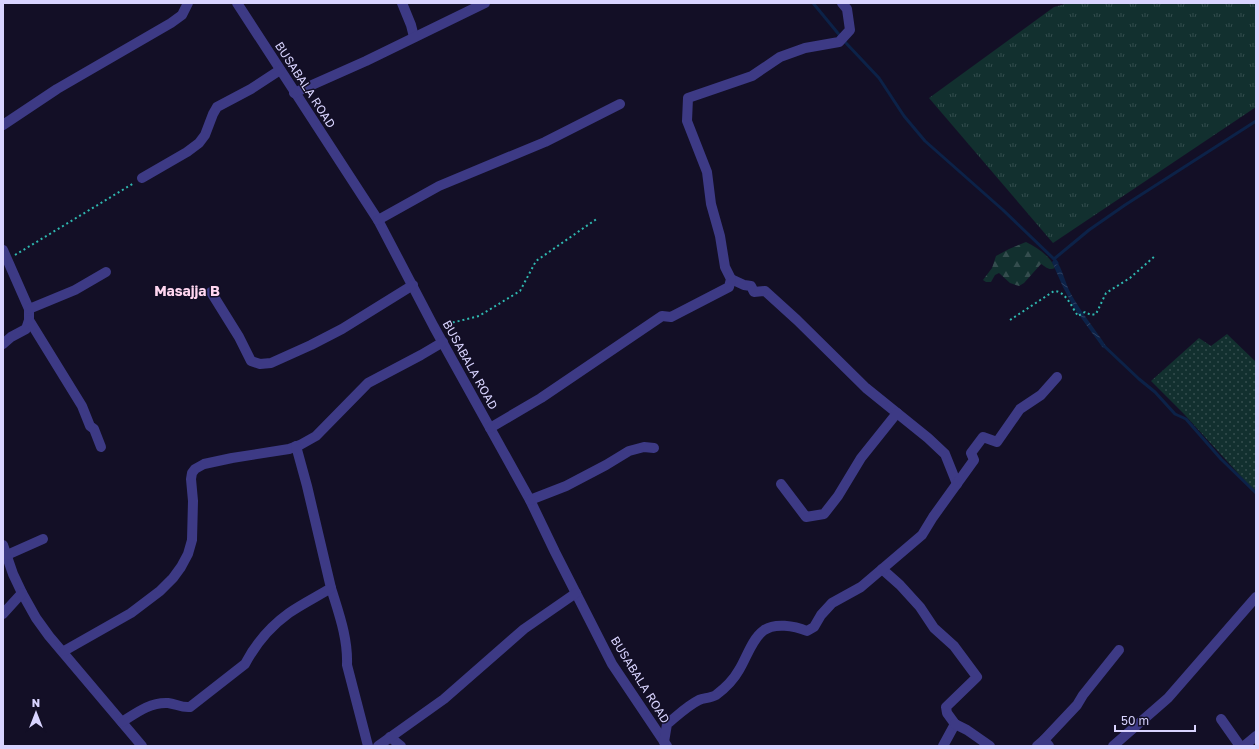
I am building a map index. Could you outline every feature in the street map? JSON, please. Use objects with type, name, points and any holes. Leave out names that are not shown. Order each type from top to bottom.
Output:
[{"type":"street","points":[[3,125],[57,89],[171,23],[182,15],[188,3]]},
{"type":"street","name":"BUSABALA ROAD","points":[[237,3],[378,220],[442,342],[530,500],[612,664],[666,744]]},
{"type":"street","points":[[402,3],[414,37]]},
{"type":"street","points":[[294,92],[366,61],[414,37],[449,22],[485,3]]},
{"type":"street","points":[[842,3],[847,9],[850,30],[839,42],[805,48],[780,58],[752,76],[688,98],[687,121],[707,172],[711,204],[720,236],[725,268],[731,279],[744,285],[751,286],[754,292],[765,291],[866,388],[928,438],[945,454],[957,484]]},
{"type":"street","points":[[142,178],[187,152],[199,143],[205,135],[212,114],[217,107],[251,89],[280,70]]},
{"type":"street","points":[[378,220],[439,186],[545,142],[620,104]]},
{"type":"street","points":[[3,344],[11,337],[26,329],[28,320],[28,309],[5,255]]},
{"type":"street","points":[[28,309],[75,290],[106,272]]},
{"type":"street","points":[[490,428],[547,394],[662,316],[671,317],[729,287],[731,279]]},
{"type":"street","points":[[211,292],[239,337],[251,361],[260,364],[271,363],[342,329],[413,285]]},
{"type":"street","points":[[28,320],[82,406],[90,426],[94,429],[101,447]]},
{"type":"street","points":[[64,652],[131,613],[160,591],[173,578],[181,567],[188,554],[192,540],[193,501],[191,479],[192,473],[195,469],[204,464],[277,451],[296,446],[316,436],[368,383],[442,342]]},
{"type":"street","points":[[666,744],[667,724],[681,712],[698,701],[715,696],[732,680],[739,671],[763,630],[777,626],[796,627],[807,631],[814,627],[821,615],[832,602],[860,587],[922,536],[933,517],[974,460],[971,453],[982,437],[997,442],[1020,409],[1041,395],[1057,377]]},
{"type":"street","points":[[781,484],[806,518],[824,514],[838,496],[861,458],[897,413]]},
{"type":"street","points":[[296,446],[332,588],[343,624],[348,654],[347,665],[368,746]]},
{"type":"street","points":[[530,500],[566,486],[635,449],[644,447],[654,448]]},
{"type":"street","points":[[7,555],[43,539]]},
{"type":"street","points":[[3,545],[13,574],[36,618],[142,746]]},
{"type":"street","points":[[882,569],[900,585],[920,607],[934,628],[954,646],[978,678],[946,707],[947,713],[956,724],[990,746]]},
{"type":"street","points":[[122,722],[153,704],[164,703],[190,707],[245,664],[250,654],[267,633],[289,613],[332,588]]},
{"type":"street","points":[[3,614],[22,593]]},
{"type":"street","points":[[378,746],[444,699],[524,629],[576,594]]},
{"type":"street","points":[[1113,746],[1168,698],[1256,597]]},
{"type":"street","points":[[1043,744],[1077,705],[1083,695],[1119,650]]},
{"type":"street","points":[[1221,719],[1240,746]]},
{"type":"street","points":[[943,746],[956,724]]},
{"type":"street","points":[[390,736],[401,746]]},
{"type":"street","points":[[1244,746],[1256,736]]},
{"type":"path","points":[[5,255],[142,178]]},
{"type":"path","points":[[434,327],[479,316],[520,291],[536,261],[598,218]]},
{"type":"path","points":[[1010,320],[1054,292],[1059,292],[1064,295],[1078,316],[1085,312],[1091,315],[1096,314],[1106,293],[1130,278],[1155,256]]},
{"type":"green space","points":[[1069,3],[1256,3],[1256,107],[1053,243],[929,98],[1054,7]]},
{"type":"green space","points":[[1026,242],[1043,253],[1055,268],[1049,269],[1041,264],[1024,283],[1019,286],[1010,283],[999,273],[995,275],[991,282],[986,282],[983,280],[992,268],[996,256]]},
{"type":"green space","points":[[1227,334],[1256,362],[1256,491],[1151,381],[1199,338],[1211,346]]},
{"type":"water","points":[[1056,260],[1075,301],[1106,346],[1103,348],[1074,308],[1052,262]]},
{"type":"waterway","points":[[813,3],[846,43],[879,78],[904,116],[925,141],[1003,210],[1057,263]]},
{"type":"waterway","points":[[1054,259],[1089,230],[1125,205],[1256,121]]},
{"type":"waterway","points":[[1102,344],[1155,392],[1175,414],[1186,419],[1221,459],[1256,493]]},
{"type":"district","name":"Masajja B","points":[[187,291]]}]
